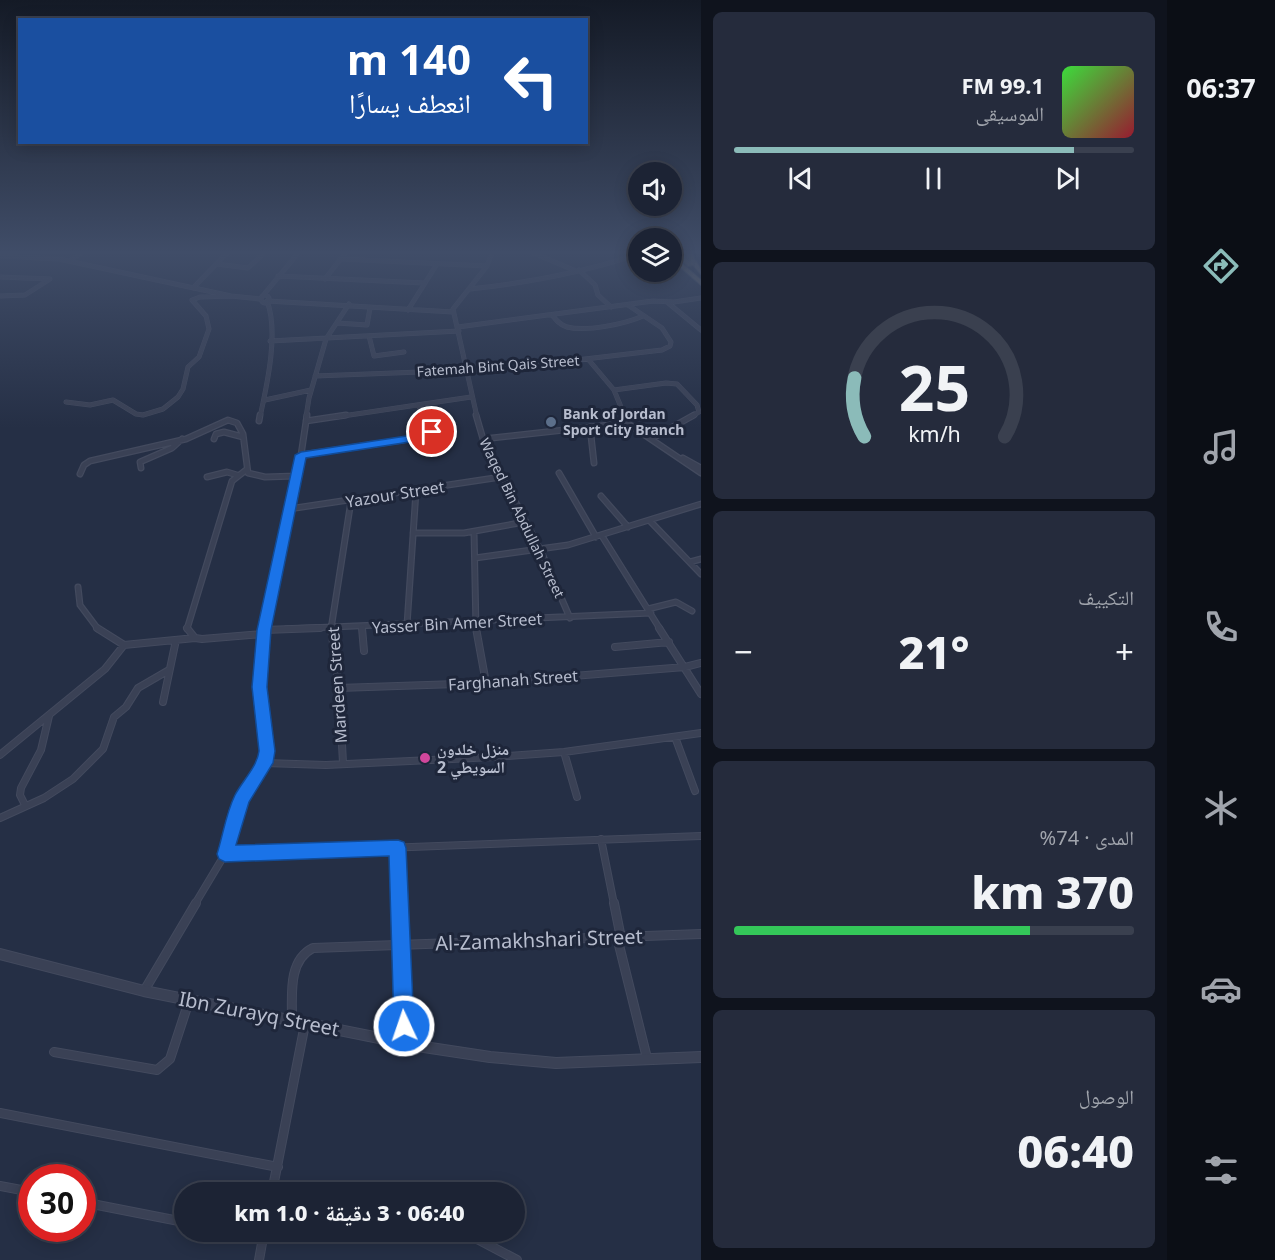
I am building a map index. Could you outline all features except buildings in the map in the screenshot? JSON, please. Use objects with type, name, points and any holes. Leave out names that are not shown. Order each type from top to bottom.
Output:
[{"type":"street","points":[[66,402],[90,405],[113,400],[136,414],[143,415],[169,406],[181,393],[188,367],[199,357],[207,336],[206,316],[201,311]]},
{"type":"street","points":[[259,421],[265,400],[271,311]]},
{"type":"street","points":[[144,991],[225,854],[241,801],[251,781],[265,763],[267,751],[259,687],[264,632],[301,455],[311,390],[326,339],[344,311]]},
{"type":"street","points":[[337,323],[367,324],[369,311]]},
{"type":"street","name":"Waqed Bin Abdullah Street","points":[[453,311],[467,369],[471,397],[483,439],[540,549],[570,618]]},
{"type":"street","points":[[270,341],[458,329],[583,311]]},
{"type":"street","points":[[636,311],[643,316]]},
{"type":"street","points":[[677,311],[700,330]]},
{"type":"street","points":[[552,315],[562,325],[573,328],[633,320],[643,316]]},
{"type":"street","name":"Fatemah Bint Qais Street","points":[[315,376],[499,369],[662,350],[670,346],[671,342],[662,328],[643,316]]},
{"type":"street","points":[[369,336],[374,356],[404,352]]},
{"type":"street","points":[[588,359],[614,390],[623,407],[627,423]]},
{"type":"street","points":[[614,390],[671,383],[682,387],[697,405],[699,412],[651,439]]},
{"type":"street","points":[[265,400],[311,390]]},
{"type":"street","points":[[306,421],[471,397]]},
{"type":"street","points":[[301,455],[429,436],[432,431],[418,405]]},
{"type":"street","points":[[80,474],[84,465],[90,460],[183,438],[231,420],[238,425],[243,437],[246,470],[253,475],[296,476]]},
{"type":"street","points":[[483,439],[627,423],[699,469]]},
{"type":"street","points":[[590,427],[594,463]]},
{"type":"street","points":[[214,439],[216,434],[224,432],[243,437]]},
{"type":"street","points":[[141,468],[140,462],[172,448],[183,438]]},
{"type":"street","points":[[195,638],[187,629],[214,547],[228,492],[237,475],[246,470]]},
{"type":"street","points":[[207,477],[227,472],[237,475]]},
{"type":"street","points":[[559,473],[599,537],[650,611],[700,694]]},
{"type":"street","name":"Yazour Street","points":[[289,509],[501,477]]},
{"type":"street","points":[[407,625],[416,491]]},
{"type":"street","points":[[601,496],[627,527]]},
{"type":"street","name":"Mardeen Street","points":[[343,763],[339,688],[331,628],[351,501]]},
{"type":"street","points":[[475,558],[540,549],[599,537],[700,504]]},
{"type":"street","points":[[650,520],[700,574]]},
{"type":"street","points":[[413,532],[474,532],[525,522]]},
{"type":"street","points":[[474,532],[475,621],[477,644],[486,683]]},
{"type":"street","points":[[690,562],[700,559]]},
{"type":"street","points":[[0,755],[105,669],[124,645],[114,642],[82,612],[76,595],[78,587]]},
{"type":"street","name":"Yasser Bin Amer Street","points":[[124,645],[264,632],[570,618],[650,611],[676,601],[683,603],[692,611]]},
{"type":"street","points":[[362,627],[364,651]]},
{"type":"street","points":[[163,702],[168,687],[169,670],[176,640]]},
{"type":"street","points":[[615,647],[669,642]]},
{"type":"street","name":"Farghanah Street","points":[[339,688],[486,683],[685,667],[700,663]]},
{"type":"street","points":[[0,818],[44,798],[79,773],[103,749],[114,717],[126,707],[138,688],[169,670]]},
{"type":"street","points":[[25,805],[20,795],[41,750],[49,716]]},
{"type":"street","points":[[265,763],[303,765],[447,760],[564,752],[700,733]]},
{"type":"street","points":[[675,737],[695,791]]},
{"type":"street","points":[[564,752],[577,797]]},
{"type":"street","points":[[225,854],[700,836]]},
{"type":"street","points":[[601,839],[619,938],[647,1058]]},
{"type":"street","points":[[398,848],[404,1043]]},
{"type":"street","name":"Al-Zamakhshari Street","points":[[292,1019],[296,969],[303,952],[313,948],[700,934]]},
{"type":"street","name":"Ibn Zurayq Street","points":[[0,954],[189,1001],[292,1019],[404,1043],[490,1057],[556,1062],[700,1057]]},
{"type":"street","points":[[54,1052],[157,1070],[170,1059],[189,1001]]},
{"type":"street","points":[[274,1182],[306,1022]]},
{"type":"street","points":[[0,1113],[278,1167]]},
{"type":"street","points":[[0,1186],[18,1189]]},
{"type":"street","points":[[96,1205],[174,1220]]},
{"type":"street","points":[[259,1260],[261,1242]]},
{"type":"street","points":[[483,1242],[517,1260]]},
{"type":"place","name":"Bank of Jordan Sport City Branch","points":[[551,422]]},
{"type":"place","name":"منزل خلدون السويطي 2","points":[[425,758]]},
{"type":"route","points":[[404,1026],[398,848],[225,854],[241,801],[251,781],[265,763],[267,751],[259,687],[264,630],[279,548],[301,455],[429,436],[432,432]]}]
